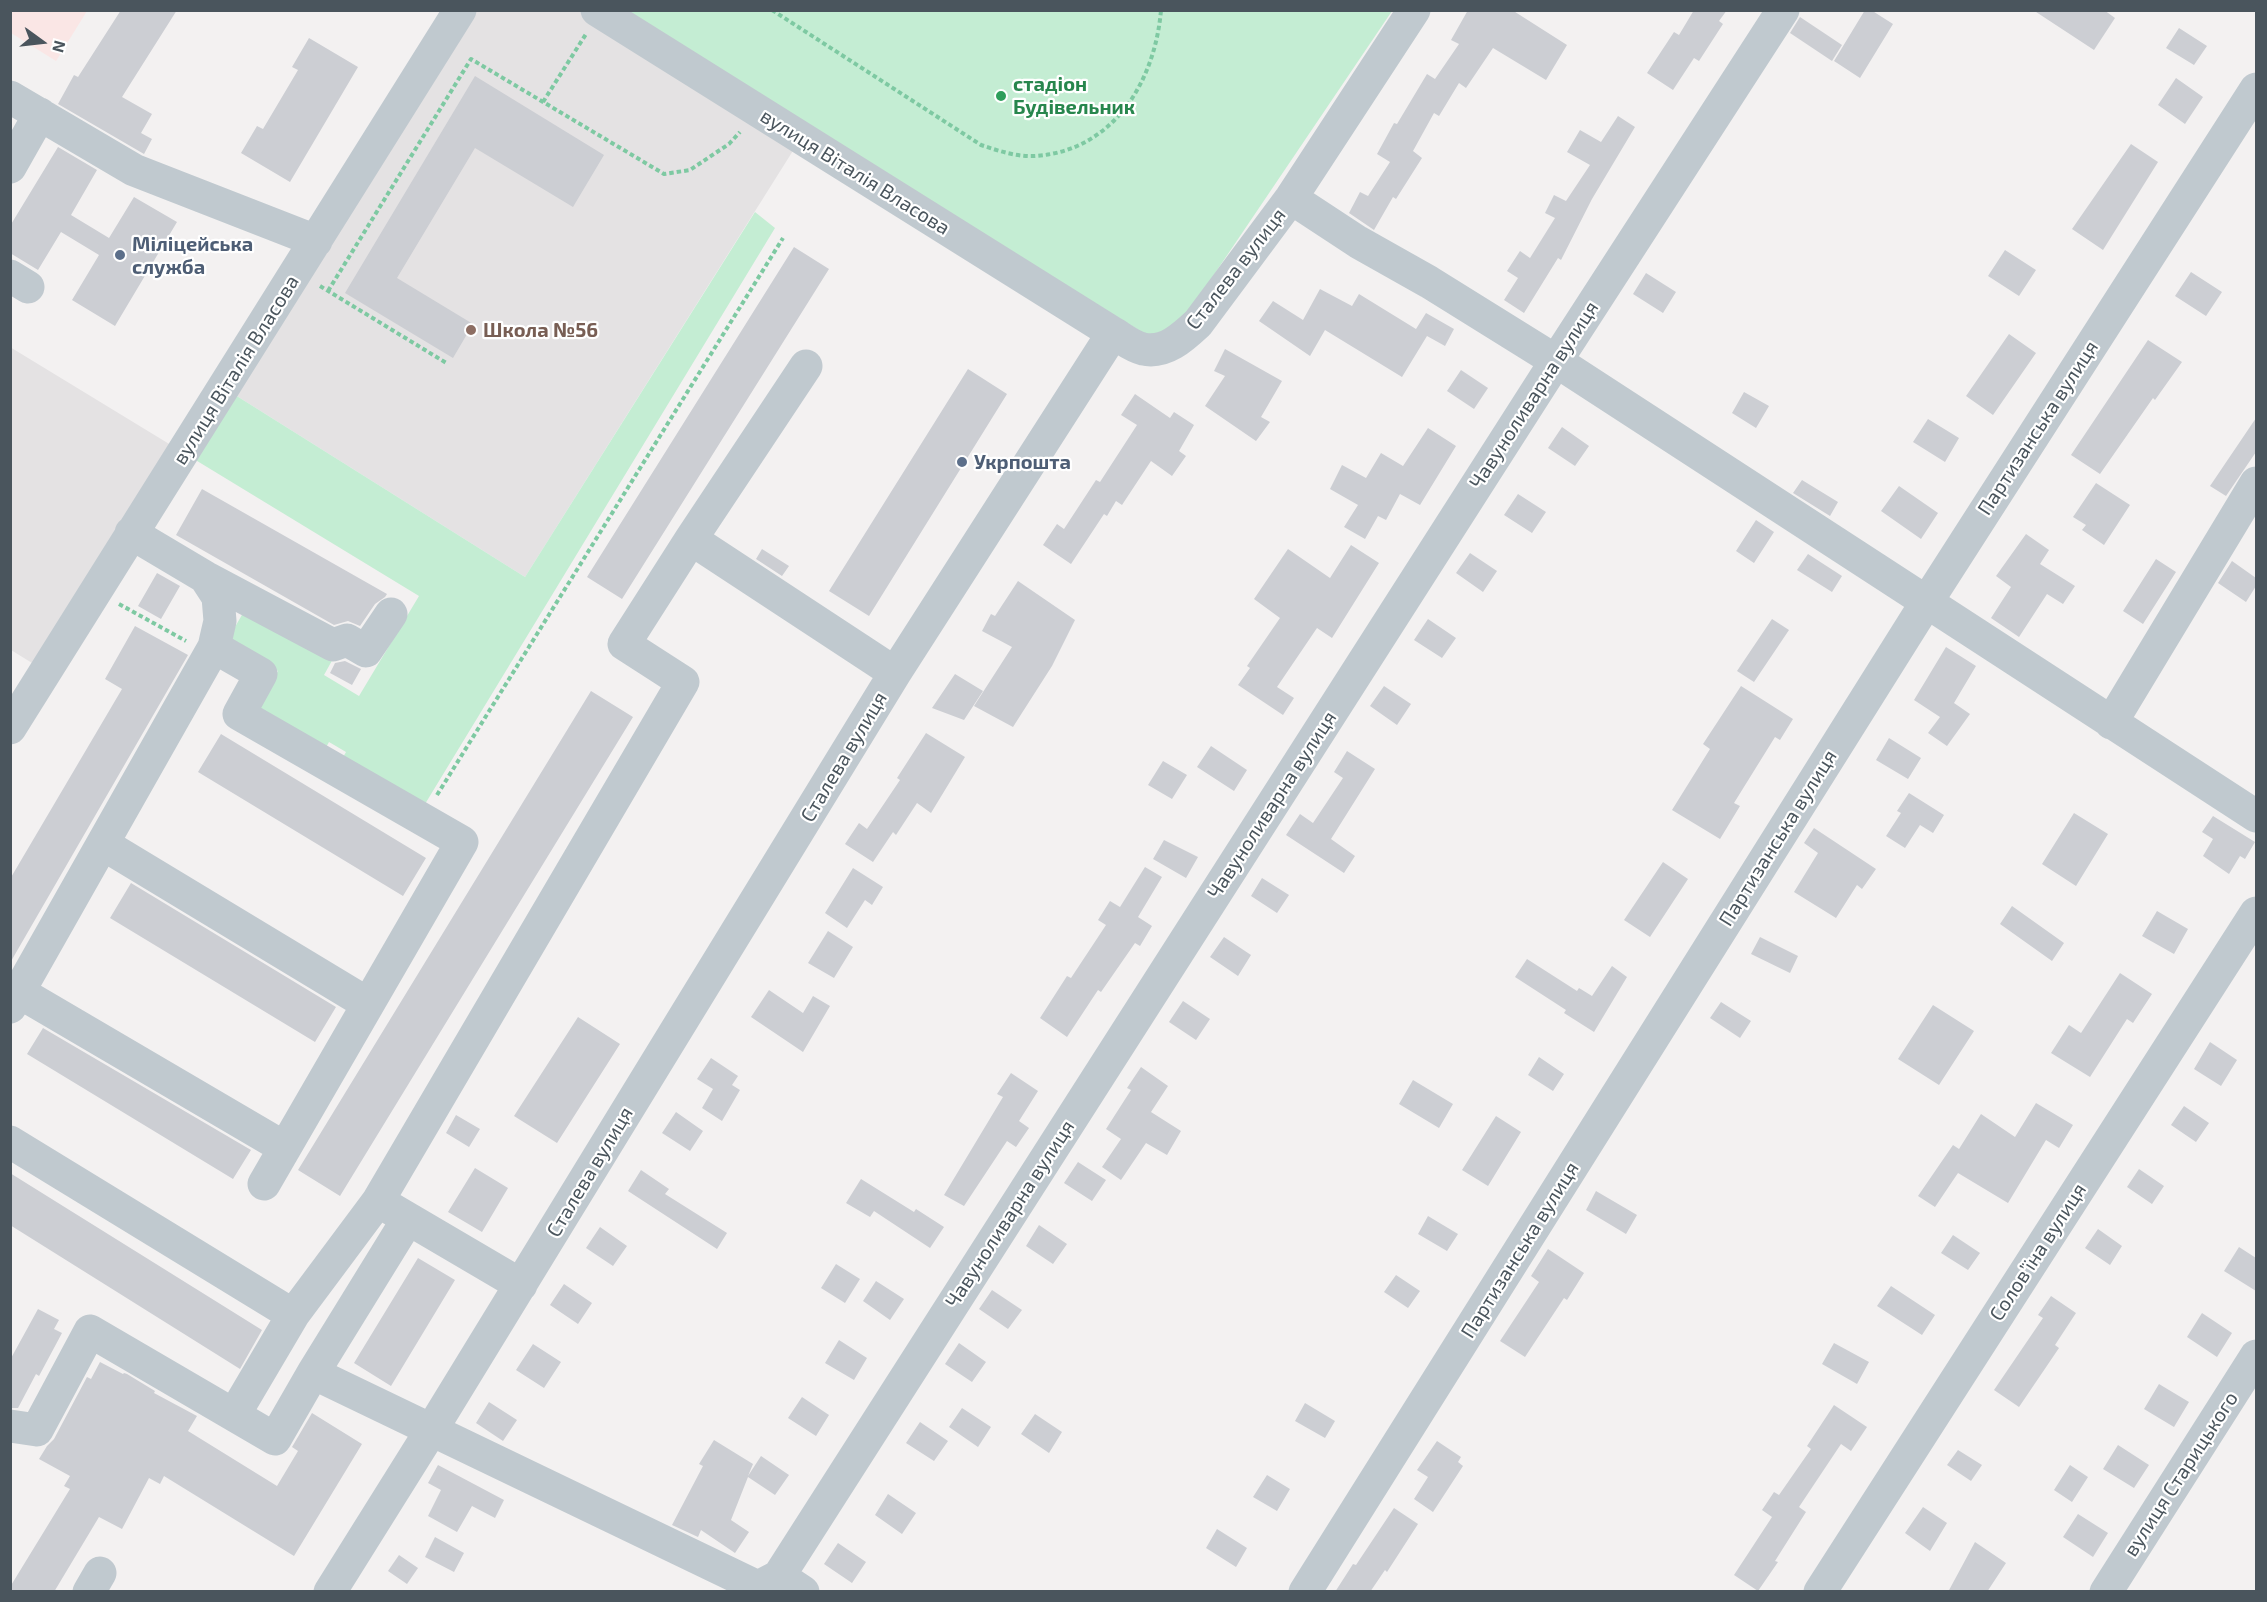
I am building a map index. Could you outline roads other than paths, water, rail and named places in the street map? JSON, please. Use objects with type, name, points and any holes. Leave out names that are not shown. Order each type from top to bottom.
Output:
[{"type":"street","name":"вулиця Віталія Власова","points":[[10,728],[460,10]]},
{"type":"street","name":"Сталева вулиця","points":[[330,1592],[521,1285],[895,673],[1113,333],[1142,349],[1158,349],[1179,340],[1198,323],[1291,198],[1414,10]]},
{"type":"street","name":"Чавуноливарна вулиця","points":[[774,1586],[1556,361],[1783,10]]},
{"type":"street","name":"вулиця Віталія Власова","points":[[598,11],[1113,333]]},
{"type":"street","name":"Партизанська вулиця","points":[[1305,1592],[1926,603],[2256,89]]},
{"type":"street","points":[[10,97],[134,170],[316,241]]},
{"type":"street","points":[[10,167],[40,114]]},
{"type":"street","points":[[1291,198],[1358,242],[1429,282],[1556,361],[2256,816]]},
{"type":"street","points":[[234,1415],[293,1315],[378,1201],[683,682],[624,644],[806,366]]},
{"type":"street","points":[[2111,723],[2256,483]]},
{"type":"street","points":[[131,533],[205,577],[333,645],[346,640],[366,651],[391,614]]},
{"type":"street","points":[[691,539],[895,673]]},
{"type":"street","points":[[205,577],[218,597],[220,621],[212,651],[15,999],[285,1148]]},
{"type":"street","points":[[212,651],[261,674],[239,714],[462,842],[264,1184]]},
{"type":"street","points":[[103,844],[368,1004]]},
{"type":"street","name":"Соловʼїна вулиця","points":[[1820,1592],[2256,913]]},
{"type":"street","points":[[10,1142],[293,1315]]},
{"type":"street","points":[[378,1201],[521,1285]]},
{"type":"street","points":[[10,1426],[37,1430],[90,1330],[275,1439],[408,1219]]},
{"type":"street","name":"вулиця Старицького","points":[[2106,1592],[2256,1356]]},
{"type":"street","points":[[313,1373],[774,1586]]},
{"type":"place","name":"стадіон Будівельник","points":[[1001,96]]},
{"type":"place","name":"Міліцейська служба","points":[[120,255]]},
{"type":"place","name":"Школа №56","points":[[471,330]]},
{"type":"place","name":"Укрпошта","points":[[962,462]]}]
